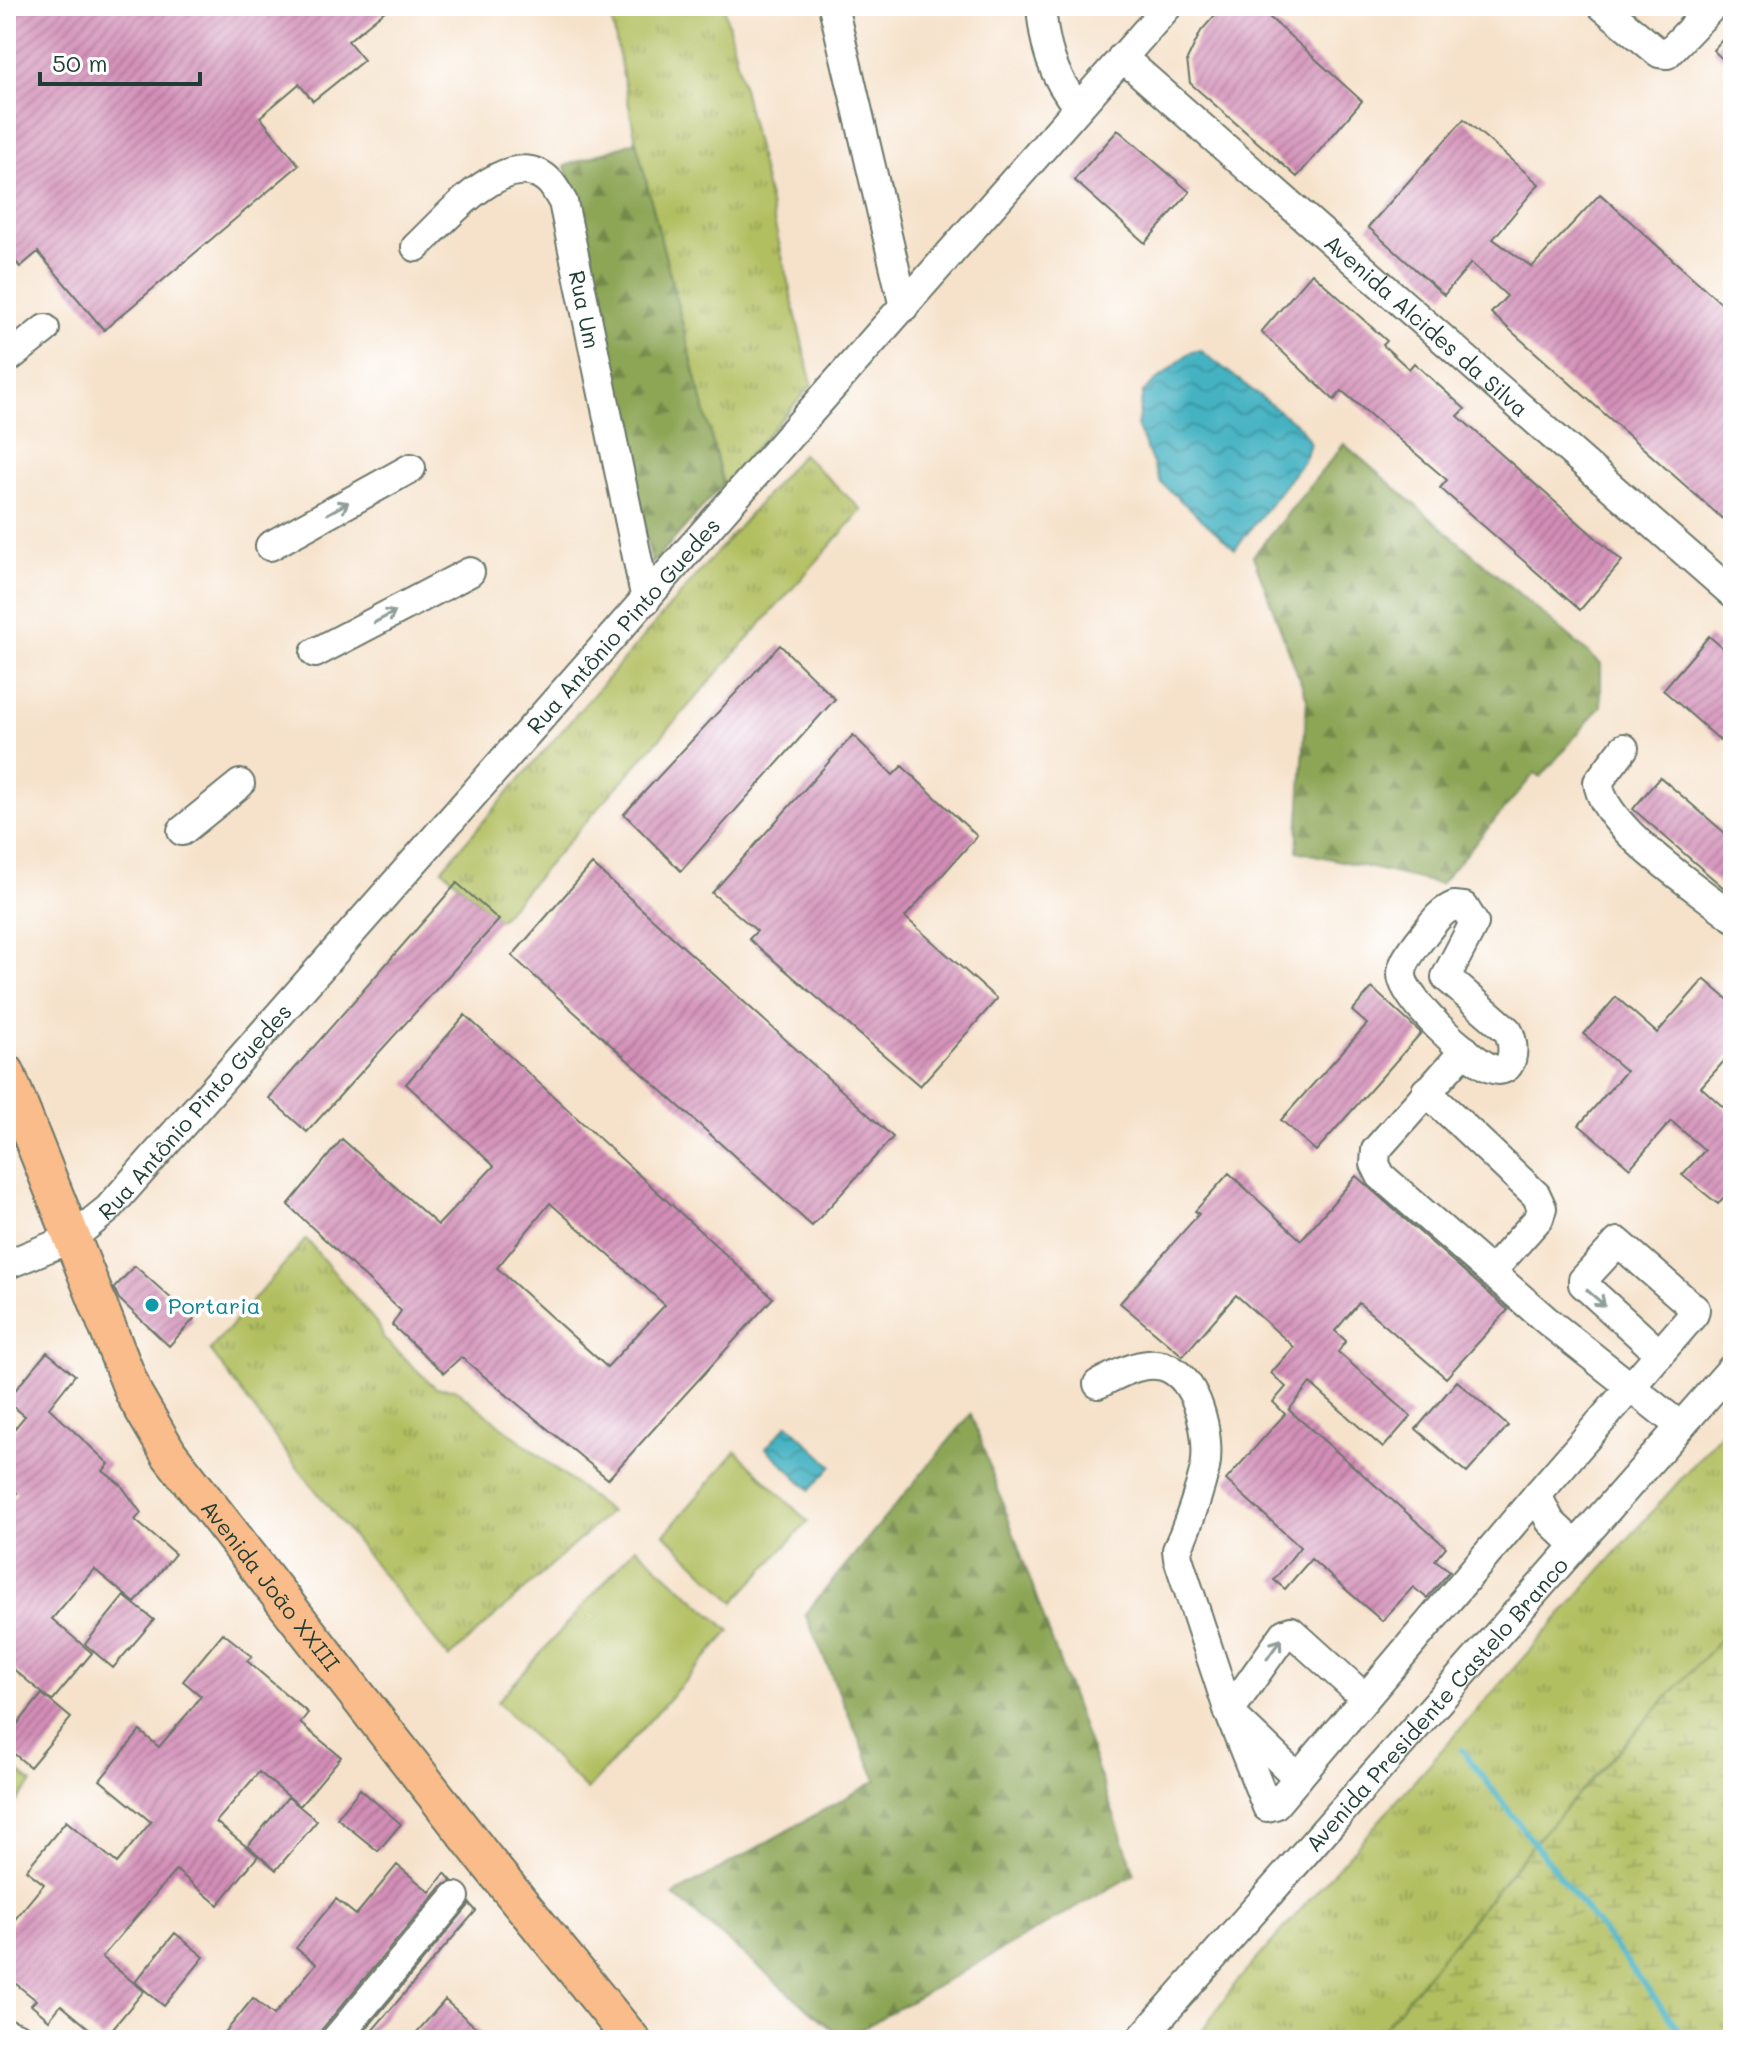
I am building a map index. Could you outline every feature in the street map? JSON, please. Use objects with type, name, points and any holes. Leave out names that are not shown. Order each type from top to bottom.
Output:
[{"type":"main road","name":"Avenida João XXIII","points":[[6,1072],[134,1394],[169,1454],[485,1859],[632,2040]]},
{"type":"street","points":[[833,6],[904,307]]},
{"type":"street","points":[[1041,6],[1043,38],[1052,66],[1062,88],[1078,107]]},
{"type":"street","name":"Rua Antônio Pinto Guedes","points":[[6,1265],[72,1238],[108,1209],[1168,6]]},
{"type":"street","points":[[1602,6],[1659,53],[1667,54],[1713,6]]},
{"type":"street","name":"Avenida Alcides da Silva","points":[[1122,57],[1733,594]]},
{"type":"street","name":"Rua Um","points":[[416,247],[487,182],[507,172],[524,171],[548,180],[563,202],[646,600]]},
{"type":"street","points":[[6,360],[45,329]]},
{"type":"street","points":[[270,546],[411,468]]},
{"type":"street","points":[[315,653],[470,572]]},
{"type":"street","points":[[1624,748],[1598,782],[1606,809],[1628,832],[1733,917]]},
{"type":"street","points":[[182,831],[240,784]]},
{"type":"street","points":[[1454,906],[1464,907],[1474,923],[1446,977],[1508,1031],[1515,1043],[1514,1055],[1508,1065],[1498,1069],[1490,1068],[1465,1050],[1416,1004],[1405,988],[1402,974],[1408,956],[1444,910],[1454,906]]},
{"type":"street","points":[[1465,1050],[1376,1150],[1375,1164],[1381,1176],[1491,1272],[1680,1426]]},
{"type":"street","points":[[1426,1091],[1536,1195],[1542,1208],[1539,1218],[1491,1272]]},
{"type":"street","points":[[1098,1384],[1130,1369],[1163,1366],[1177,1373],[1193,1394],[1203,1426],[1205,1466],[1177,1550],[1229,1712],[1267,1807],[1275,1805],[1660,1354]]},
{"type":"street","name":"Avenida Presidente Castelo Branco","points":[[1140,2040],[1733,1367]]},
{"type":"street","points":[[1537,1495],[1550,1521],[1574,1544]]},
{"type":"street","points":[[1229,1712],[1288,1631],[1365,1698]]},
{"type":"street","points":[[1229,1712],[1298,1778]]},
{"type":"street","points":[[335,2040],[455,1897]]},
{"type":"street","points":[[6,2033],[23,2040]]},
{"type":"green space","points":[[609,6],[724,6],[812,385],[723,484],[636,141]]},
{"type":"green space","points":[[636,141],[723,484],[652,564],[565,166]]},
{"type":"green space","points":[[1344,444],[1601,664],[1601,706],[1541,777],[1535,773],[1440,884],[1297,851],[1307,699],[1253,556]]},
{"type":"green space","points":[[802,454],[862,510],[499,920],[442,869]]},
{"type":"green space","points":[[306,1239],[379,1326],[384,1339],[436,1388],[455,1389],[610,1512],[449,1658],[293,1462],[210,1350]]},
{"type":"green space","points":[[971,1414],[1135,1874],[844,2039],[673,1895],[877,1780],[805,1614]]},
{"type":"green space","points":[[1733,1420],[1733,1626],[1540,1836],[1374,2040],[1196,2040],[1235,1984]]},
{"type":"green space","points":[[736,1451],[808,1522],[734,1602],[665,1534]]},
{"type":"green space","points":[[636,1547],[730,1631],[587,1790],[497,1702]]},
{"type":"green space","points":[[1733,1626],[1733,2040],[1374,2040],[1540,1836]]},
{"type":"green space","points":[[6,1761],[32,1783],[6,1815]]},
{"type":"water","points":[[1200,350],[1300,427],[1310,443],[1305,459],[1235,549],[1161,483],[1137,426],[1143,392],[1189,353]]},
{"type":"water","points":[[788,1424],[832,1466],[810,1490],[766,1448]]},
{"type":"building","points":[[6,6],[391,6],[348,41],[364,60],[313,101],[299,84],[260,117],[299,165],[104,330],[38,252],[20,267],[6,250]]},
{"type":"building","points":[[1223,6],[1257,6],[1362,101],[1297,177],[1190,83],[1187,60],[1201,31]]},
{"type":"building","points":[[1733,28],[1733,69],[1713,50]]},
{"type":"building","points":[[1464,119],[1539,184],[1493,239],[1532,267],[1600,194],[1733,314],[1733,528],[1491,313],[1507,296],[1471,263],[1444,295],[1368,227]]},
{"type":"building","points":[[1118,130],[1190,192],[1145,243],[1074,180]]},
{"type":"building","points":[[1312,273],[1387,341],[1383,345],[1409,369],[1414,363],[1465,409],[1458,416],[1622,561],[1580,610],[1440,488],[1447,480],[1342,391],[1334,400],[1261,332]]},
{"type":"building","points":[[1709,636],[1733,657],[1733,726],[1721,741],[1663,690]]},
{"type":"building","points":[[780,645],[835,699],[681,871],[624,814]]},
{"type":"building","points":[[853,735],[893,775],[902,766],[977,836],[905,917],[997,999],[920,1086],[749,939],[757,931],[712,893]]},
{"type":"building","points":[[1660,777],[1733,840],[1733,896],[1633,809]]},
{"type":"building","points":[[592,864],[893,1137],[812,1226],[512,956]]},
{"type":"building","points":[[457,883],[499,920],[307,1132],[269,1098]]},
{"type":"building","points":[[1704,979],[1733,1004],[1733,1051],[1701,1087],[1733,1116],[1733,1186],[1718,1204],[1682,1175],[1705,1150],[1671,1121],[1630,1168],[1579,1125],[1626,1071],[1584,1034],[1616,997],[1657,1033]]},
{"type":"building","points":[[1372,988],[1421,1033],[1316,1151],[1281,1120],[1367,1024],[1352,1011]]},
{"type":"building","points":[[465,1015],[773,1298],[608,1479],[461,1357],[444,1373],[392,1325],[401,1311],[288,1205],[342,1139],[438,1225],[494,1166],[406,1084]],"holes":[[[550,1203],[665,1305],[607,1367],[497,1268]]]},
{"type":"building","points":[[1229,1173],[1301,1240],[1356,1176],[1508,1310],[1446,1378],[1359,1303],[1335,1331],[1346,1341],[1338,1352],[1411,1416],[1383,1448],[1310,1383],[1289,1410],[1446,1547],[1435,1560],[1450,1571],[1427,1598],[1413,1587],[1382,1621],[1311,1559],[1285,1589],[1274,1580],[1300,1547],[1226,1480],[1285,1414],[1273,1402],[1286,1387],[1271,1373],[1294,1347],[1236,1295],[1183,1356],[1120,1303],[1199,1214],[1195,1211]]},
{"type":"building","name":"Portaria","points":[[135,1266],[194,1319],[169,1346],[119,1299],[114,1288]]},
{"type":"building","points":[[47,1352],[75,1375],[49,1408],[109,1464],[103,1471],[121,1485],[141,1513],[135,1520],[175,1554],[135,1603],[94,1569],[52,1619],[92,1653],[52,1701],[6,1663],[6,1507],[17,1493],[6,1484],[6,1439],[25,1416],[6,1401]]},
{"type":"building","points":[[1457,1381],[1508,1426],[1467,1473],[1416,1429]]},
{"type":"building","points":[[124,1596],[154,1620],[113,1668],[85,1644]]},
{"type":"building","points":[[223,1633],[252,1656],[247,1661],[308,1713],[300,1723],[341,1757],[300,1806],[259,1772],[216,1822],[258,1856],[218,1905],[176,1870],[102,1957],[144,1991],[103,2040],[61,2005],[49,2020],[31,2005],[36,2000],[6,1976],[6,1930],[44,1884],[26,1870],[66,1821],[117,1863],[151,1822],[100,1780],[140,1731],[159,1747],[188,1713],[201,1696],[183,1681]]},
{"type":"building","points":[[42,1694],[71,1718],[30,1767],[6,1747],[6,1738]]},
{"type":"building","points":[[360,1789],[401,1824],[378,1851],[337,1818]]},
{"type":"building","points":[[288,1797],[317,1821],[276,1870],[248,1846]]},
{"type":"building","points":[[397,1865],[430,1892],[445,1873],[452,1881],[442,1886],[322,2029],[318,2040],[219,2040],[253,1998],[274,2015],[316,1964],[296,1948],[313,1927],[336,1899],[356,1915]]},
{"type":"building","points":[[470,1904],[476,1911],[364,2040],[357,2040]]},
{"type":"building","points":[[175,1933],[204,1957],[164,2006],[135,1982]]},
{"type":"building","points":[[445,2000],[490,2040],[410,2040]]},
{"type":"waterway","points":[[1462,1750],[1687,2040]]},
{"type":"place","name":"Portaria","points":[[152,1305]]}]
